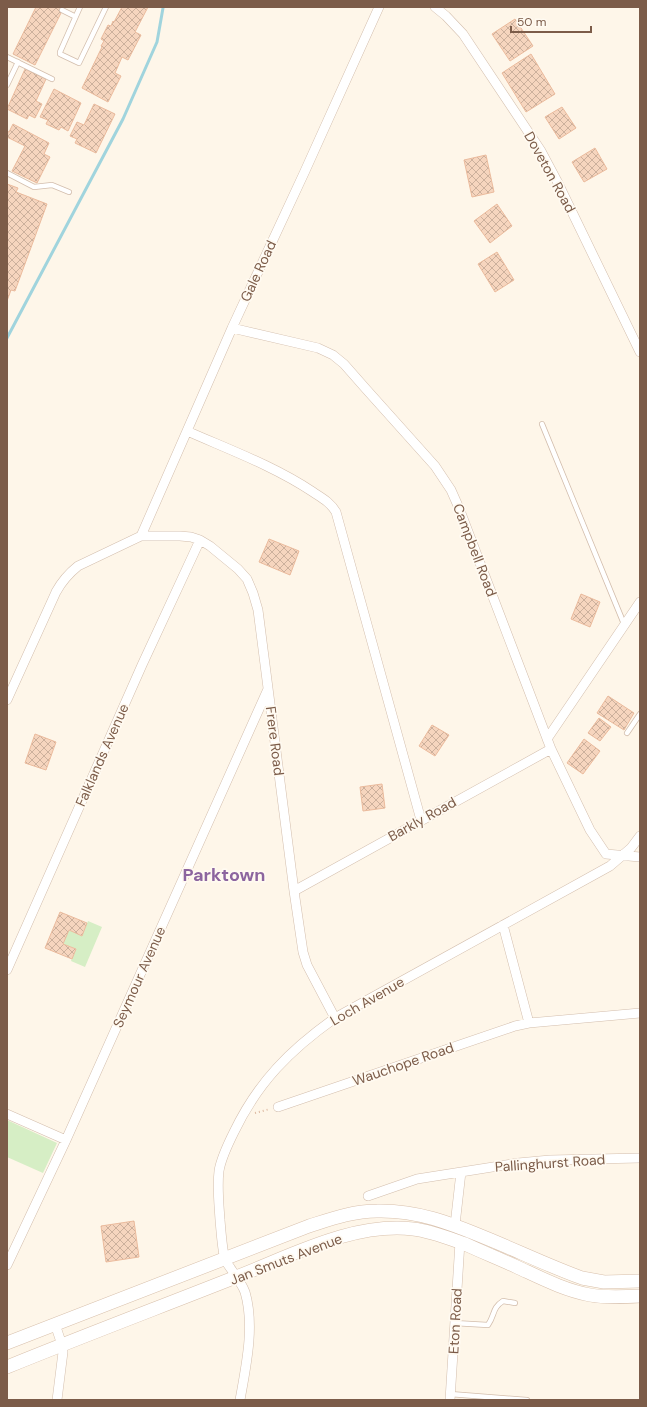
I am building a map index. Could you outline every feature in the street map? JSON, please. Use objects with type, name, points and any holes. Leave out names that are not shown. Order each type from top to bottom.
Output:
[{"type":"main road","name":"Jan Smuts Avenue","points":[[7,1343],[309,1226],[342,1215],[359,1212],[399,1212],[429,1216],[455,1225],[582,1278],[604,1282],[640,1281]]},
{"type":"main road","name":"Jan Smuts Avenue","points":[[7,1367],[237,1277],[310,1246],[377,1229],[413,1229],[435,1233],[499,1258],[548,1281],[578,1292],[599,1296],[640,1296]]},
{"type":"street","name":"Gale Road","points":[[141,536],[232,328],[305,172],[379,7]]},
{"type":"street","name":"Doveton Road","points":[[436,7],[463,34],[541,151],[640,352]]},
{"type":"street","name":"Campbell Road","points":[[232,328],[318,348],[334,355],[344,364],[445,478],[459,508],[552,749],[590,830],[606,854],[640,857]]},
{"type":"street","points":[[187,431],[296,480],[332,505],[336,512],[421,820]]},
{"type":"street","points":[[7,700],[62,581],[78,566],[141,536]]},
{"type":"street","name":"Frere Road","points":[[141,536],[180,536],[192,537],[200,540],[210,546],[238,569],[247,579],[254,593],[258,610],[303,952],[307,965],[335,1018]]},
{"type":"street","name":"Falklands Avenue","points":[[7,970],[142,665],[200,540]]},
{"type":"street","points":[[548,739],[640,602]]},
{"type":"street","name":"Seymour Avenue","points":[[7,1265],[66,1140],[268,688]]},
{"type":"street","name":"Barkly Road","points":[[294,891],[552,749]]},
{"type":"street","name":"Loch Avenue","points":[[225,1259],[218,1192],[221,1162],[242,1116],[258,1091],[277,1067],[319,1029],[335,1018],[610,866],[631,848],[640,836]]},
{"type":"street","points":[[503,925],[529,1023]]},
{"type":"street","name":"Wauchope Road","points":[[278,1107],[515,1026],[529,1023],[640,1013]]},
{"type":"street","points":[[7,1114],[66,1140]]},
{"type":"street","name":"Pallinghurst Road","points":[[368,1196],[417,1179],[518,1163],[550,1160],[640,1158]]},
{"type":"street","points":[[455,1225],[461,1172]]},
{"type":"street","name":"Eton Road","points":[[450,1397],[460,1242]]},
{"type":"street","points":[[225,1259],[245,1292],[248,1312],[249,1334],[247,1359],[240,1400]]},
{"type":"street","points":[[55,1324],[62,1345],[62,1360],[57,1400]]},
{"type":"lane","points":[[80,7],[74,16],[60,52],[60,54],[79,63],[106,7]]},
{"type":"lane","points":[[62,10],[74,16]]},
{"type":"lane","points":[[7,57],[52,79]]},
{"type":"lane","points":[[7,85],[18,62]]},
{"type":"lane","points":[[7,173],[34,187],[52,185],[68,192]]},
{"type":"lane","points":[[542,424],[625,625]]},
{"type":"lane","points":[[628,733],[640,714]]},
{"type":"lane","points":[[454,1324],[488,1325],[492,1320],[497,1305],[503,1301],[515,1303]]},
{"type":"lane","points":[[450,1397],[527,1400]]},
{"type":"path","points":[[242,1116],[278,1107]]},
{"type":"green space","points":[[88,921],[102,927],[85,967],[71,961],[76,949],[63,944],[69,930],[82,935]]},
{"type":"green space","points":[[7,1120],[57,1143],[43,1173],[7,1157]]},
{"type":"building","points":[[36,7],[64,7],[35,65],[13,54]]},
{"type":"building","points":[[122,7],[148,7],[135,32],[141,35],[128,60],[122,57],[115,73],[121,76],[108,102],[82,88],[102,47],[101,46],[104,41],[101,39],[108,25],[111,26]]},
{"type":"building","points":[[515,19],[533,46],[510,61],[492,34]]},
{"type":"building","points":[[531,54],[555,94],[526,112],[502,73]]},
{"type":"building","points":[[25,69],[46,79],[36,101],[42,104],[35,118],[29,115],[27,119],[7,109]]},
{"type":"building","points":[[54,89],[81,103],[68,131],[61,127],[59,130],[46,124],[48,120],[40,117]]},
{"type":"building","points":[[94,104],[115,114],[96,153],[75,143],[77,139],[70,136],[77,122],[84,125]]},
{"type":"building","points":[[562,107],[576,128],[559,139],[545,117]]},
{"type":"building","points":[[13,124],[49,143],[44,154],[50,157],[37,183],[12,171],[25,146],[7,137],[7,131],[9,132]]},
{"type":"building","points":[[595,148],[607,169],[584,182],[572,162]]},
{"type":"building","points":[[486,155],[494,192],[472,197],[464,160]]},
{"type":"building","points":[[7,184],[18,188],[16,192],[47,204],[15,291],[11,290],[7,301]]},
{"type":"building","points":[[497,204],[512,226],[490,243],[474,221]]},
{"type":"building","points":[[497,252],[514,280],[495,292],[478,264]]},
{"type":"building","points":[[269,539],[299,551],[290,575],[259,562]]},
{"type":"building","points":[[581,594],[600,602],[590,627],[571,619]]},
{"type":"building","points":[[608,696],[634,713],[624,730],[597,713]]},
{"type":"building","points":[[599,718],[611,727],[600,741],[588,733]]},
{"type":"building","points":[[432,725],[449,735],[435,756],[419,746]]},
{"type":"building","points":[[35,734],[56,742],[46,770],[25,763]]},
{"type":"building","points":[[584,739],[600,751],[583,774],[567,763]]},
{"type":"building","points":[[382,784],[385,808],[363,811],[360,787]]},
{"type":"building","points":[[60,912],[87,923],[82,936],[69,930],[63,944],[76,949],[72,959],[45,948]]},
{"type":"building","points":[[134,1221],[139,1257],[106,1262],[101,1226]]},
{"type":"waterway","points":[[7,338],[123,119],[157,42],[163,8]]},
{"type":"district","name":"Parktown","points":[[224,875]]}]
